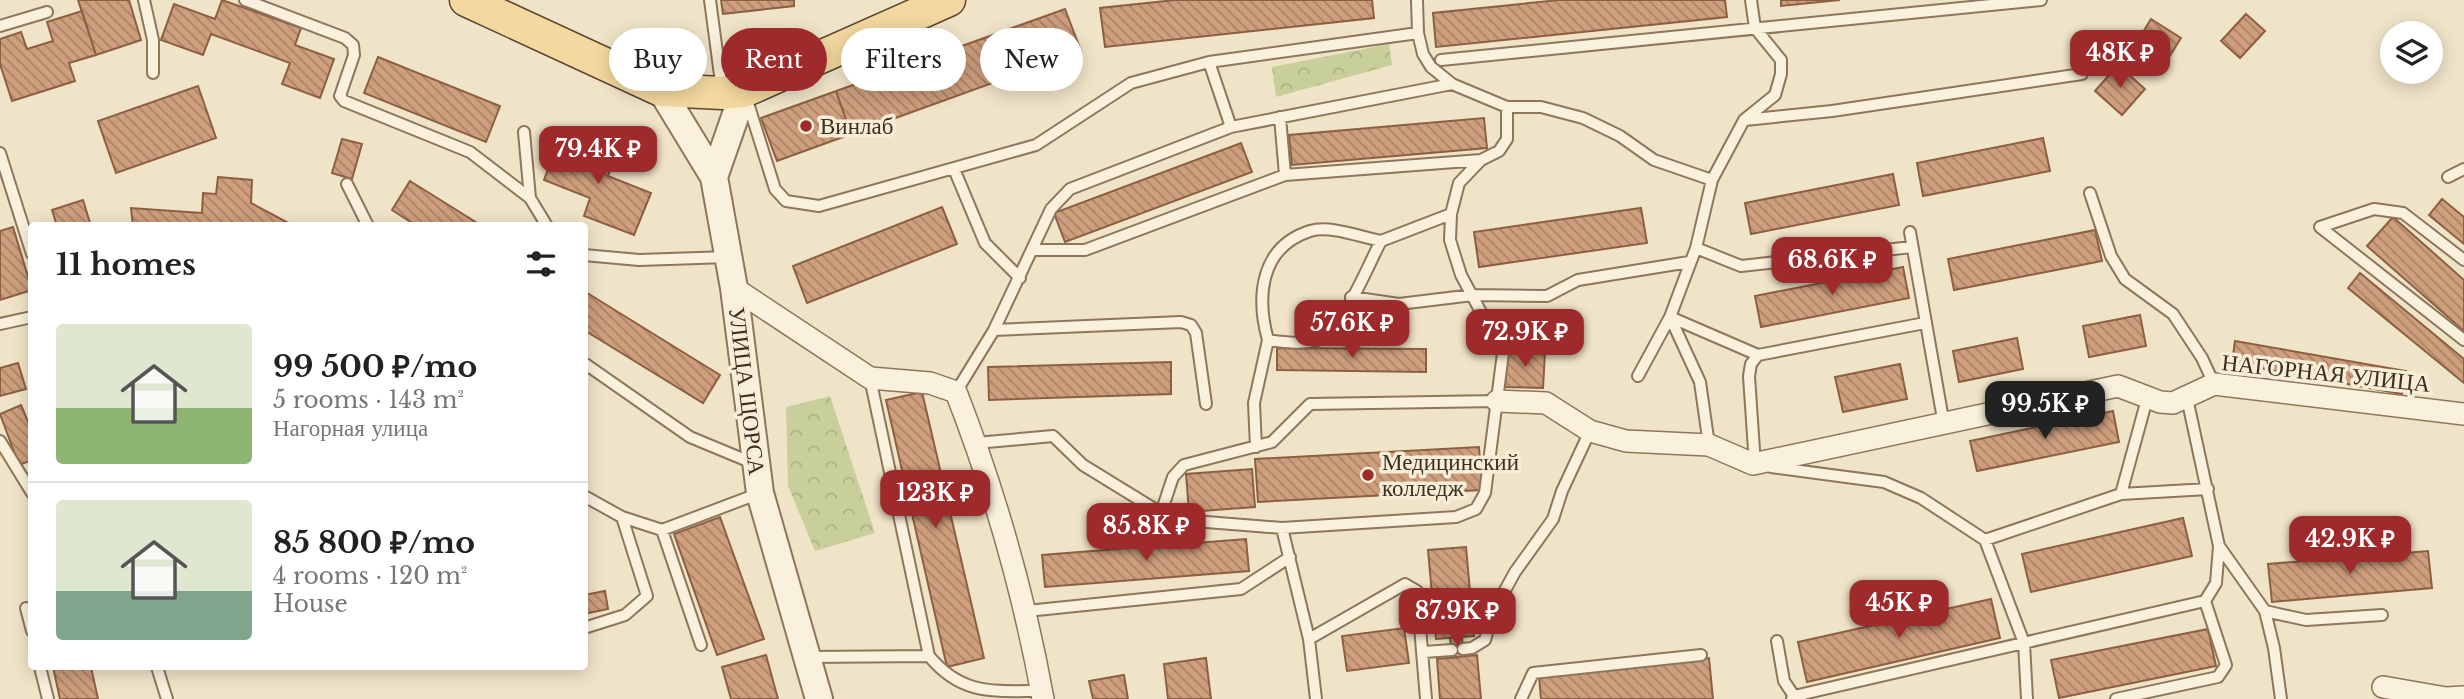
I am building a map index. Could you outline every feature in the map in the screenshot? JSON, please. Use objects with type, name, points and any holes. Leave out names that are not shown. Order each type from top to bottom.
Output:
[{"type":"main road","points":[[466,0],[609,66]]},
{"type":"main road","points":[[697,91],[733,92],[949,0]]},
{"type":"street","name":"УЛИЦА ЩОРСА","points":[[662,91],[714,177],[734,288],[760,493],[819,699]]},
{"type":"street","points":[[714,177],[733,92]]},
{"type":"street","points":[[734,288],[870,378],[930,383],[956,392],[976,443],[1027,611],[1043,695]]},
{"type":"street","name":"НАГОРНАЯ УЛИЦА","points":[[1753,464],[2118,386],[2147,399],[2173,403],[2214,384],[2464,414]]},
{"type":"street","points":[[1497,401],[1546,403],[1590,431],[1626,441],[1709,445],[1753,464]]},
{"type":"street","points":[[2383,687],[2446,698],[2464,697]]},
{"type":"lane","points":[[144,0],[153,40],[153,74]]},
{"type":"lane","points":[[245,0],[345,38],[353,45],[354,55],[340,96],[344,101],[470,152],[530,198],[545,222]]},
{"type":"lane","points":[[710,0],[733,92],[775,189],[786,201],[819,206],[1036,145],[1131,83],[1209,62],[1418,33]]},
{"type":"lane","points":[[1417,0],[1418,33],[1423,54],[1431,67],[1451,84],[1507,107],[1541,107],[1583,118],[1620,136],[1654,160],[1712,180]]},
{"type":"lane","points":[[1638,376],[1670,317],[1696,248],[1712,180],[1744,120],[1775,95],[1781,75],[1781,60],[1755,28],[1751,0]]},
{"type":"lane","points":[[1441,60],[2041,0]]},
{"type":"lane","points":[[0,26],[47,12]]},
{"type":"lane","points":[[1209,62],[1231,127]]},
{"type":"lane","points":[[1744,120],[2082,74]]},
{"type":"lane","points":[[956,392],[995,330],[1051,209],[1070,189],[1231,127],[1451,84]]},
{"type":"lane","points":[[976,443],[1053,436],[1083,466],[1161,513],[1194,521],[1282,528],[1456,517],[1476,509],[1485,493],[1503,353],[1461,275],[1450,240],[1451,214],[1459,184],[1481,160],[1499,151],[1507,139],[1507,107]]},
{"type":"lane","points":[[1280,117],[1286,175]]},
{"type":"lane","points":[[524,132],[530,198]]},
{"type":"lane","points":[[0,153],[28,241]]},
{"type":"lane","points":[[1032,250],[1085,250],[1286,175],[1481,160]]},
{"type":"lane","points":[[954,169],[985,243],[1020,278]]},
{"type":"lane","points":[[2448,177],[2464,169]]},
{"type":"lane","points":[[347,184],[366,222]]},
{"type":"lane","points":[[2090,193],[2110,256],[2124,279],[2173,314],[2202,358],[2214,384]]},
{"type":"lane","points":[[2464,260],[2403,213],[2374,209],[2320,227],[2464,340]]},
{"type":"lane","points":[[1256,447],[1254,403],[1268,340],[1260,311],[1263,284],[1274,256],[1291,241],[1312,231],[1336,232],[1381,241],[1451,214]]},
{"type":"lane","points":[[1910,232],[1944,425]]},
{"type":"lane","points":[[1268,340],[1318,340],[1335,329],[1381,241]]},
{"type":"lane","points":[[1696,248],[1741,266],[1912,247]]},
{"type":"lane","points":[[588,255],[639,260],[729,257]]},
{"type":"lane","points":[[1351,297],[1399,304],[1473,295],[1547,296],[1578,280],[1689,262]]},
{"type":"lane","points":[[1670,317],[1758,355],[1925,323]]},
{"type":"lane","points":[[1670,317],[1700,382],[1709,445]]},
{"type":"lane","points":[[0,324],[28,318]]},
{"type":"lane","points":[[995,330],[1181,322],[1191,325],[1196,333],[1206,404]]},
{"type":"lane","points":[[1758,355],[1751,364],[1749,376],[1753,464],[1884,482],[1921,498],[1985,540],[2024,643],[2027,699]]},
{"type":"lane","points":[[588,366],[690,436],[755,464]]},
{"type":"lane","points":[[870,378],[929,656],[945,675],[969,687],[986,691],[1043,695]]},
{"type":"lane","points":[[1793,697],[2205,601],[2216,583],[2219,546],[2187,398]]},
{"type":"lane","points":[[2121,494],[2147,399]]},
{"type":"lane","points":[[1161,513],[1173,477],[1184,464],[1272,442],[1310,404],[1321,401],[1497,401]]},
{"type":"lane","points":[[1424,652],[1472,648],[1485,640],[1493,612],[1515,572],[1553,519],[1562,491],[1590,431]]},
{"type":"lane","points":[[0,441],[28,486]]},
{"type":"lane","points":[[1985,540],[2121,494],[2208,489]]},
{"type":"lane","points":[[588,498],[622,517],[662,530],[760,493]]},
{"type":"lane","points":[[588,627],[625,615],[647,596],[622,517]]},
{"type":"lane","points":[[1282,528],[1309,639],[1316,699]]},
{"type":"lane","points":[[662,530],[701,645]]},
{"type":"lane","points":[[2219,546],[2265,611],[2274,648],[2281,699]]},
{"type":"lane","points":[[1027,611],[1241,589],[1290,556]]},
{"type":"lane","points":[[1309,639],[1405,584],[1417,591],[1426,699]]},
{"type":"lane","points":[[2116,699],[2218,677],[2226,665],[2205,601]]},
{"type":"lane","points":[[26,608],[28,616]]},
{"type":"lane","points":[[2265,611],[2306,620],[2382,615]]},
{"type":"lane","points":[[1777,641],[1784,681],[1793,697]]},
{"type":"lane","points":[[1521,699],[1533,673],[1701,655]]},
{"type":"lane","points":[[806,657],[929,656]]},
{"type":"lane","points":[[41,670],[48,699]]},
{"type":"lane","points":[[158,670],[167,699]]},
{"type":"lane","points":[[1793,697],[1807,699]]},
{"type":"green space","points":[[1389,44],[1392,65],[1276,97],[1272,67]]},
{"type":"green space","points":[[830,396],[875,533],[815,551],[788,486],[786,407]]},
{"type":"building","points":[[78,0],[129,0],[141,40],[96,55]]},
{"type":"building","points":[[222,0],[301,28],[295,45],[334,59],[320,98],[282,84],[290,63],[211,34],[203,55],[161,40],[174,4],[215,19]]},
{"type":"building","points":[[721,0],[794,0],[794,6],[723,14]]},
{"type":"building","points":[[1175,0],[1372,0],[1374,18],[1105,47],[1100,8]]},
{"type":"building","points":[[1559,0],[1725,0],[1727,17],[1436,47],[1433,13]]},
{"type":"building","points":[[1781,0],[1840,0],[1781,6]]},
{"type":"building","points":[[1065,9],[1072,28],[1012,28]]},
{"type":"building","points":[[1065,9],[1072,28],[1012,28]]},
{"type":"building","points":[[82,11],[96,55],[69,63],[75,81],[12,101],[0,64],[0,39],[21,32],[27,49],[53,41],[47,22]]},
{"type":"building","points":[[2246,14],[2265,31],[2240,58],[2221,41]]},
{"type":"building","points":[[2151,19],[2181,38],[2163,67],[2133,49]]},
{"type":"building","points":[[980,39],[980,88],[777,161],[761,118],[841,89],[966,91],[966,44]]},
{"type":"building","points":[[980,39],[980,87],[851,134],[836,91],[966,91],[966,44]]},
{"type":"building","points":[[378,57],[500,106],[486,142],[364,93]]},
{"type":"building","points":[[2118,65],[2145,89],[2122,115],[2095,91]]},
{"type":"building","points":[[198,86],[216,138],[116,173],[98,121]]},
{"type":"building","name":"Винлаб","points":[[836,91],[851,134],[777,161],[761,118]]},
{"type":"building","points":[[1484,118],[1487,148],[1292,165],[1289,135]]},
{"type":"building","points":[[560,138],[614,159],[608,176],[651,193],[634,235],[584,216],[590,198],[544,180]]},
{"type":"building","points":[[2043,138],[2050,171],[1923,196],[1917,163]]},
{"type":"building","points":[[342,139],[362,144],[352,179],[332,173]]},
{"type":"building","points":[[1241,143],[1252,172],[1065,242],[1054,213]]},
{"type":"building","points":[[1893,174],[1899,205],[1751,234],[1745,203]]},
{"type":"building","points":[[218,177],[252,180],[251,203],[287,222],[133,222],[131,208],[202,213],[203,193],[216,194]]},
{"type":"building","points":[[410,181],[476,222],[411,222],[392,210]]},
{"type":"building","points":[[2442,199],[2464,217],[2464,244],[2429,215]]},
{"type":"building","points":[[83,200],[90,222],[56,222],[52,210]]},
{"type":"building","points":[[942,207],[957,244],[807,303],[793,266]]},
{"type":"building","points":[[1641,208],[1647,243],[1479,267],[1474,232]]},
{"type":"building","points":[[2393,217],[2464,280],[2464,331],[2367,246]]},
{"type":"building","points":[[13,227],[28,277],[28,291],[0,300],[0,231]]},
{"type":"building","points":[[2095,230],[2102,261],[1954,290],[1948,259]]},
{"type":"building","points":[[1903,267],[1909,298],[1761,327],[1755,296]]},
{"type":"building","points":[[2360,273],[2464,359],[2464,383],[2348,288]]},
{"type":"building","points":[[588,293],[720,375],[703,403],[588,332]]},
{"type":"building","points":[[2140,315],[2146,346],[2089,357],[2083,326]]},
{"type":"building","points":[[2017,338],[2023,369],[1959,382],[1953,351]]},
{"type":"building","points":[[2235,341],[2406,371],[2402,394],[2232,363]]},
{"type":"building","points":[[1277,348],[1426,349],[1426,372],[1277,370]]},
{"type":"building","points":[[1507,350],[1545,352],[1543,388],[1505,387]]},
{"type":"building","points":[[1171,362],[1171,394],[989,400],[988,367]]},
{"type":"building","points":[[18,363],[26,389],[0,396],[0,368]]},
{"type":"building","points":[[1900,364],[1907,399],[1843,412],[1835,377]]},
{"type":"building","points":[[922,392],[984,658],[947,667],[886,400]]},
{"type":"building","points":[[21,405],[28,422],[28,462],[19,465],[0,414]]},
{"type":"building","points":[[2113,411],[2119,442],[1977,471],[1970,441]]},
{"type":"building","name":"Медицинский колледж","points":[[1479,447],[1482,490],[1258,502],[1255,459]]},
{"type":"building","points":[[1252,469],[1255,507],[1189,512],[1186,474]]},
{"type":"building","points":[[720,517],[764,639],[717,655],[674,534]]},
{"type":"building","points":[[2183,518],[2192,556],[2031,592],[2022,554]]},
{"type":"building","points":[[1246,539],[1249,571],[1045,587],[1042,555]]},
{"type":"building","points":[[1466,547],[1474,636],[1436,639],[1428,550]]},
{"type":"building","points":[[2428,551],[2432,588],[2272,602],[2268,564]]},
{"type":"building","points":[[605,591],[608,609],[588,613],[588,594]]},
{"type":"building","points":[[1991,599],[2000,638],[1807,682],[1798,642]]},
{"type":"building","points":[[1404,628],[1409,663],[1347,671],[1342,636]]},
{"type":"building","points":[[2208,629],[2216,666],[2059,698],[2051,660]]},
{"type":"building","points":[[1462,637],[1464,657],[1452,658],[1450,638]]},
{"type":"building","points":[[766,655],[778,699],[731,699],[722,667]]},
{"type":"building","points":[[1477,655],[1481,699],[1440,699],[1437,659]]},
{"type":"building","points":[[1206,658],[1211,699],[1168,699],[1164,664]]},
{"type":"building","points":[[1709,658],[1713,699],[1541,699],[1539,676]]},
{"type":"building","points":[[54,670],[92,670],[98,699],[60,699]]},
{"type":"building","points":[[1124,675],[1128,699],[1093,699],[1089,681]]},
{"type":"place","name":"Винлаб","points":[[806,126]]},
{"type":"place","name":"Медицинский колледж","points":[[1368,475]]}]
